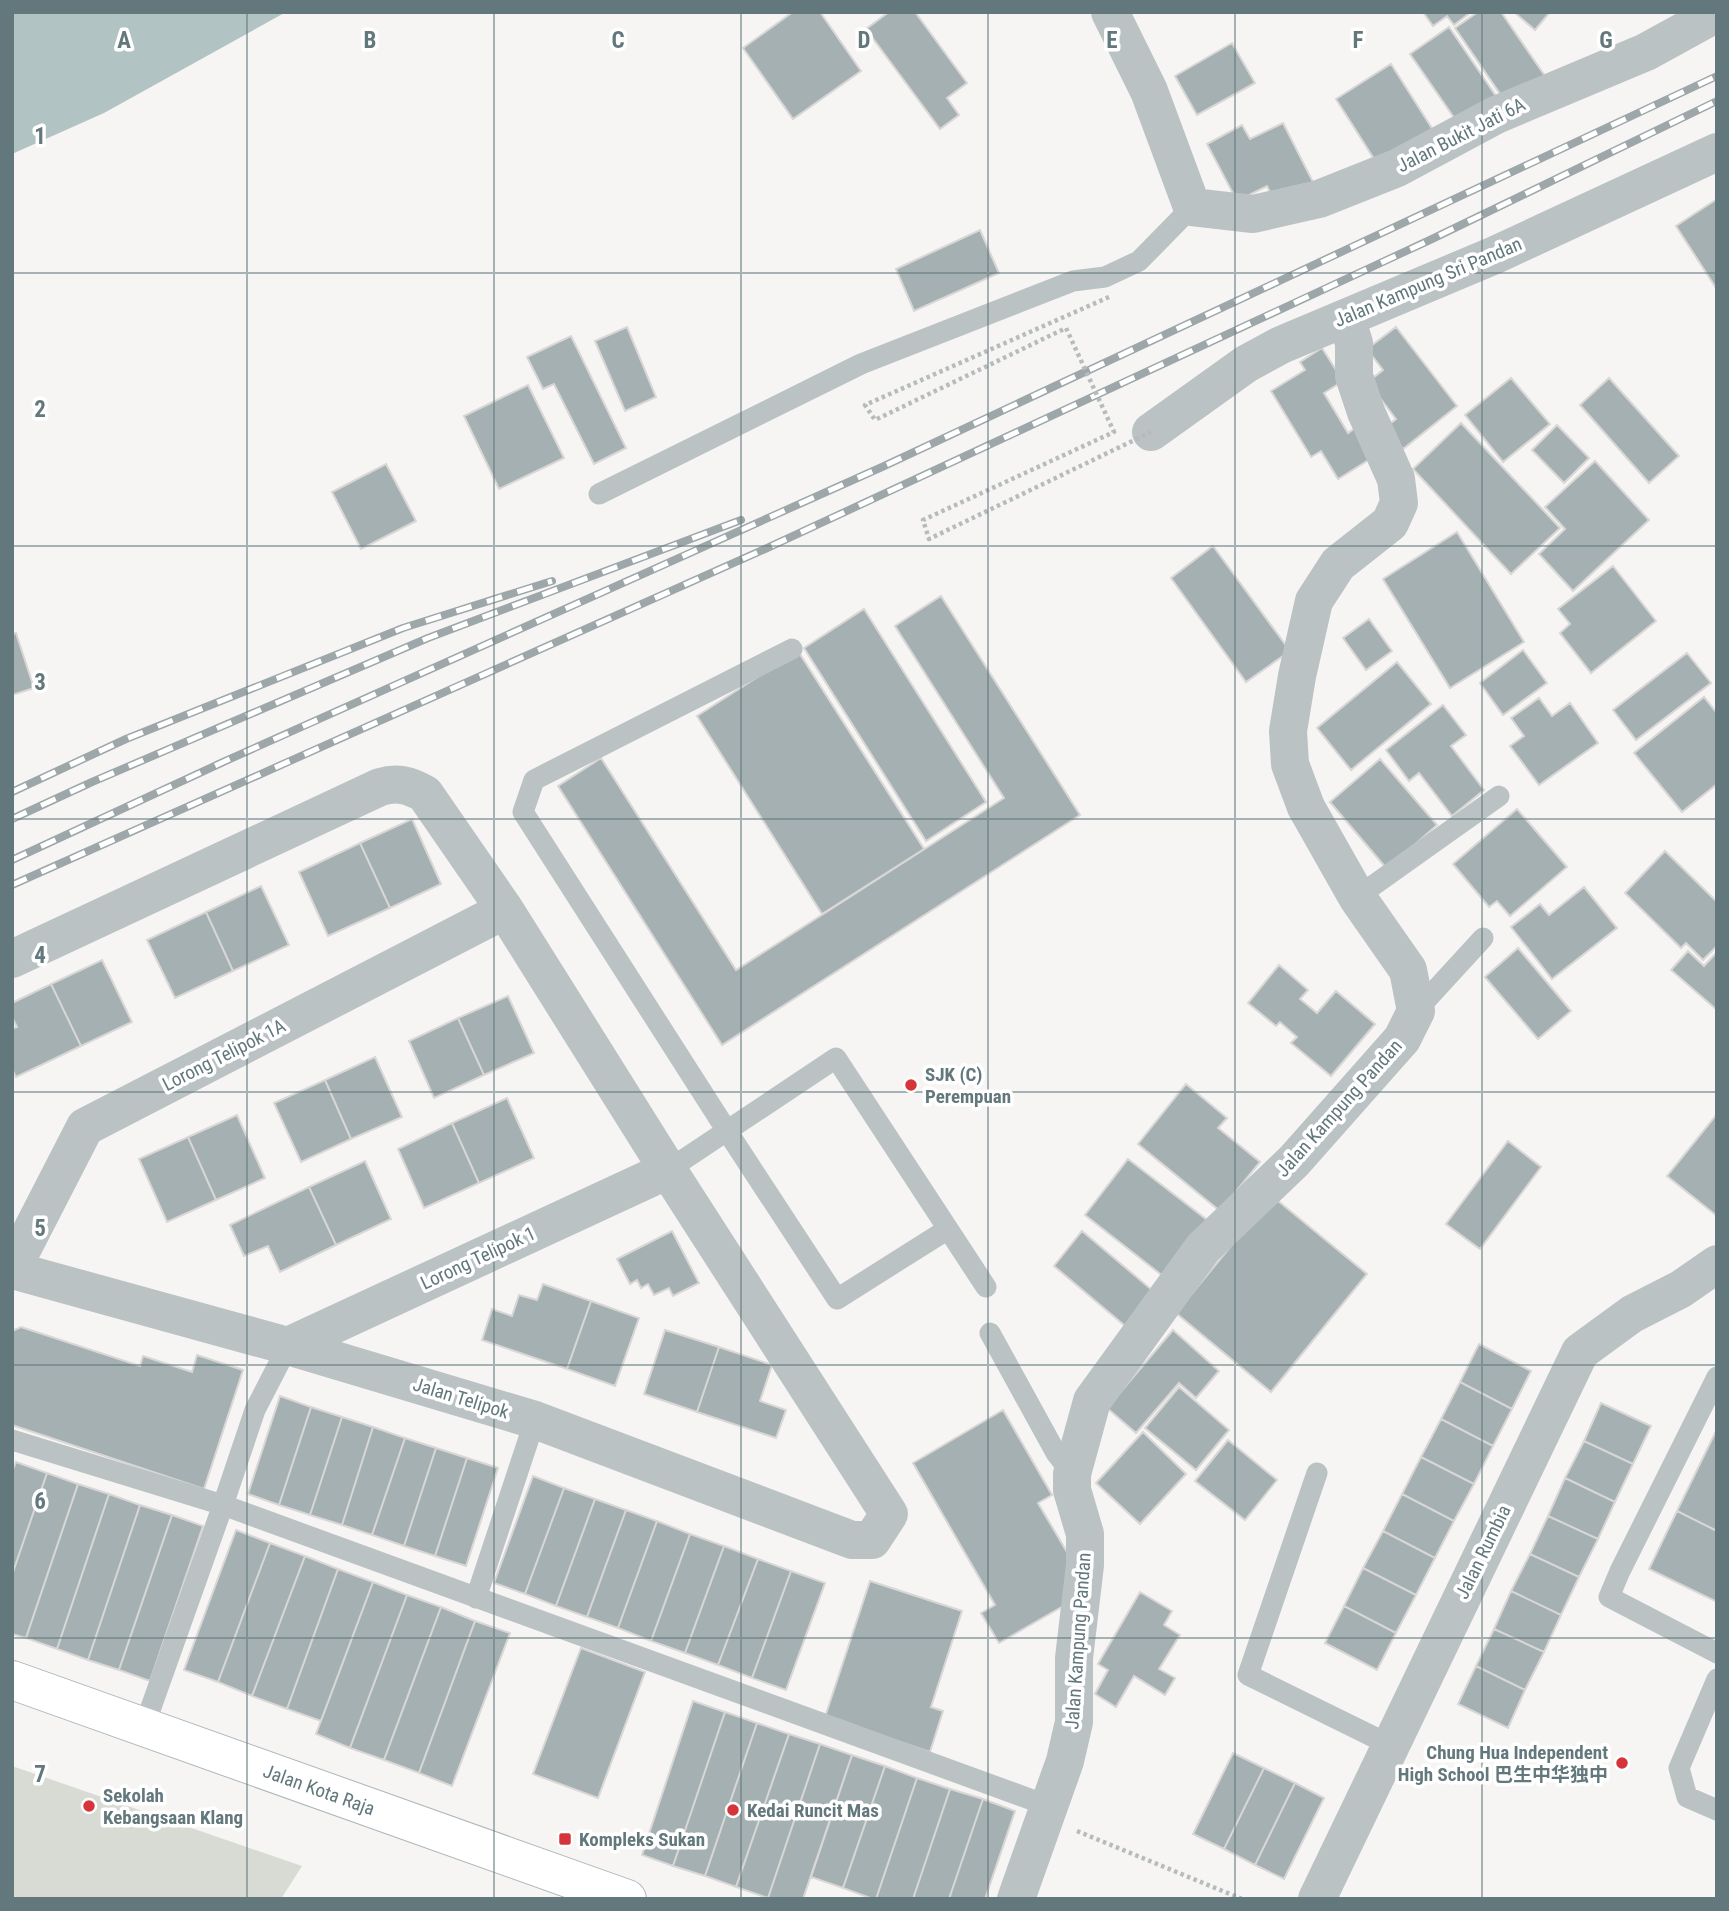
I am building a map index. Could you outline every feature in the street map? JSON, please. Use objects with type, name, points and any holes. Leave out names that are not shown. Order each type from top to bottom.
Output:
[{"type":"main road","name":"Jalan Kota Raja","points":[[12,1680],[627,1899]]},
{"type":"street","points":[[1110,12],[1149,91],[1192,207]]},
{"type":"street","name":"Jalan Bukit Jati 6A","points":[[1192,207],[1253,214],[1319,198],[1397,168],[1496,115],[1646,52],[1717,13]]},
{"type":"street","name":"Jalan Kampung Sri Pandan","points":[[1151,432],[1246,364],[1281,345],[1495,255],[1717,152]]},
{"type":"street","points":[[1346,318],[1354,343],[1354,376],[1366,412],[1396,479],[1399,503],[1390,523],[1338,564],[1314,601],[1288,731],[1290,764],[1306,807],[1357,897],[1408,970],[1416,1011]]},
{"type":"street","points":[[12,959],[380,787],[393,783],[410,786],[425,794],[505,910],[668,1170]]},
{"type":"street","name":"Lorong Telipok 1A","points":[[12,1270],[85,1127],[505,910]]},
{"type":"street","name":"Jalan Kampung Pandan","points":[[1016,1899],[1065,1761],[1074,1722],[1074,1658],[1085,1564],[1085,1534],[1072,1490],[1072,1474],[1092,1401],[1203,1248],[1294,1161],[1402,1039],[1416,1011]]},
{"type":"street","name":"Lorong Telipok 1","points":[[288,1346],[668,1170]]},
{"type":"street","name":"Jalan Telipok","points":[[12,1270],[288,1346],[535,1420],[852,1540],[872,1540],[889,1514],[668,1170]]},
{"type":"street","name":"Jalan Rumbia","points":[[1317,1899],[1580,1352],[1632,1314],[1682,1289],[1717,1264]]},
{"type":"lane","points":[[599,494],[861,364],[1073,281],[1105,276],[1139,261],[1192,207]]},
{"type":"lane","points":[[792,649],[534,780],[523,813],[838,1299],[948,1229]]},
{"type":"lane","points":[[1357,897],[1499,796]]},
{"type":"lane","points":[[1416,1011],[1483,938]]},
{"type":"lane","points":[[668,1170],[836,1058],[986,1287]]},
{"type":"lane","points":[[990,1333],[1056,1453],[1072,1474]]},
{"type":"lane","points":[[144,1727],[255,1410],[288,1346]]},
{"type":"lane","points":[[1717,1377],[1609,1597],[1717,1653]]},
{"type":"lane","points":[[476,1598],[535,1420]]},
{"type":"lane","points":[[12,1440],[223,1505],[1047,1812]]},
{"type":"lane","points":[[1317,1473],[1248,1675],[1390,1745]]},
{"type":"lane","points":[[1717,1679],[1679,1768],[1687,1797],[1717,1810]]},
{"type":"path","points":[[1109,297],[866,405],[875,421],[1066,328],[1114,432],[923,520],[929,539],[1151,432]]},
{"type":"path","points":[[1047,1812],[1242,1899]]},
{"type":"shaded area","points":[[12,12],[286,12],[104,113],[12,154]]},
{"type":"shaded area","name":"Sekolah Kebangsaan Klang","points":[[12,1766],[302,1866],[281,1899],[12,1899]]},
{"type":"building","points":[[793,12],[820,12],[861,71],[793,119],[743,48]]},
{"type":"building","points":[[889,12],[915,12],[967,83],[947,98],[959,115],[940,129],[866,29]]},
{"type":"building","points":[[1423,12],[1471,12],[1454,25],[1447,16],[1433,26]]},
{"type":"building","points":[[1478,12],[1501,12],[1545,76],[1507,104],[1455,28]]},
{"type":"building","points":[[1514,12],[1550,12],[1535,30]]},
{"type":"building","points":[[1449,27],[1500,102],[1462,129],[1410,54]]},
{"type":"building","points":[[1232,43],[1255,83],[1197,115],[1175,76]]},
{"type":"building","points":[[1391,64],[1433,130],[1378,165],[1336,99]]},
{"type":"building","points":[[1283,123],[1314,184],[1276,204],[1267,186],[1237,201],[1207,144],[1242,125],[1250,139]]},
{"type":"building","points":[[1717,199],[1717,288],[1716,288],[1676,226]]},
{"type":"building","points":[[980,230],[999,273],[914,311],[896,269]]},
{"type":"building","points":[[627,327],[656,397],[625,411],[595,341]]},
{"type":"building","points":[[1396,327],[1457,406],[1403,449],[1386,427],[1396,419],[1368,382],[1383,370],[1367,349]]},
{"type":"building","points":[[571,336],[626,448],[594,464],[554,384],[543,389],[527,357]]},
{"type":"building","points":[[1322,348],[1343,381],[1324,393],[1348,433],[1357,427],[1375,456],[1338,479],[1321,451],[1311,457],[1271,391],[1305,370],[1300,362]]},
{"type":"building","points":[[1511,378],[1550,424],[1503,462],[1465,415]]},
{"type":"building","points":[[1609,378],[1679,456],[1649,483],[1580,405]]},
{"type":"building","points":[[528,385],[564,458],[499,489],[464,416]]},
{"type":"building","points":[[1461,423],[1560,528],[1511,574],[1413,469]]},
{"type":"building","points":[[1557,425],[1589,458],[1564,483],[1532,450]]},
{"type":"building","points":[[1595,461],[1649,520],[1573,591],[1539,554],[1565,529],[1545,507]]},
{"type":"building","points":[[386,464],[416,521],[361,549],[332,492]]},
{"type":"building","points":[[1457,532],[1524,642],[1450,688],[1383,579]]},
{"type":"building","points":[[1213,546],[1290,651],[1246,682],[1171,578]]},
{"type":"building","points":[[1613,566],[1656,621],[1591,673],[1560,633],[1570,624],[1558,609]]},
{"type":"building","points":[[941,596],[1080,815],[722,1045],[558,786],[601,758],[736,970],[1004,798],[895,626]]},
{"type":"building","points":[[864,609],[986,802],[926,841],[804,648]]},
{"type":"building","points":[[1369,619],[1392,651],[1366,670],[1343,638]]},
{"type":"building","points":[[16,633],[34,688],[12,695],[12,634]]},
{"type":"building","points":[[1523,650],[1547,683],[1503,715],[1480,683]]},
{"type":"building","points":[[798,651],[924,849],[822,914],[697,716]]},
{"type":"building","points":[[1687,653],[1711,683],[1636,740],[1613,710]]},
{"type":"building","points":[[1397,662],[1431,704],[1351,770],[1317,728]]},
{"type":"building","points":[[1704,697],[1717,713],[1717,784],[1682,812],[1634,753]]},
{"type":"building","points":[[1539,698],[1552,716],[1570,703],[1598,743],[1539,785],[1510,746],[1524,736],[1511,718]]},
{"type":"building","points":[[1443,705],[1466,735],[1451,746],[1484,790],[1452,816],[1419,773],[1409,781],[1386,750]]},
{"type":"building","points":[[1380,759],[1437,825],[1387,869],[1330,802]]},
{"type":"building","points":[[1517,809],[1567,867],[1510,916],[1497,901],[1489,907],[1453,864]]},
{"type":"building","points":[[412,819],[441,884],[390,908],[360,843]]},
{"type":"building","points":[[360,843],[390,908],[328,936],[299,872]]},
{"type":"building","points":[[1665,851],[1717,902],[1717,946],[1703,960],[1686,943],[1681,948],[1625,893]]},
{"type":"building","points":[[261,886],[289,945],[233,971],[206,912]]},
{"type":"building","points":[[1584,887],[1617,928],[1552,979],[1511,927],[1540,904],[1549,915]]},
{"type":"building","points":[[206,912],[233,971],[175,998],[147,940]]},
{"type":"building","points":[[1518,948],[1571,1011],[1538,1039],[1485,977]]},
{"type":"building","points":[[1688,951],[1704,966],[1717,952],[1717,1010],[1671,970]]},
{"type":"building","points":[[102,960],[132,1022],[81,1046],[51,984]]},
{"type":"building","points":[[1279,965],[1308,990],[1300,999],[1317,1013],[1336,991],[1375,1024],[1331,1076],[1291,1043],[1297,1037],[1280,1022],[1276,1026],[1248,1003]]},
{"type":"building","points":[[51,984],[81,1046],[16,1077],[12,1069],[12,1029],[17,1027],[12,1017],[12,1003]]},
{"type":"building","points":[[508,996],[534,1053],[484,1075],[458,1018]]},
{"type":"building","points":[[458,1018],[484,1075],[434,1098],[409,1041]]},
{"type":"building","points":[[375,1057],[402,1117],[351,1139],[325,1080]]},
{"type":"building","points":[[325,1080],[351,1139],[301,1162],[274,1103]]},
{"type":"building","points":[[1186,1084],[1227,1118],[1218,1128],[1260,1162],[1220,1211],[1138,1144]]},
{"type":"building","points":[[507,1098],[534,1158],[479,1183],[452,1123]]},
{"type":"building","points":[[1717,1114],[1717,1216],[1667,1176]]},
{"type":"building","points":[[237,1115],[265,1178],[216,1200],[188,1137]]},
{"type":"building","points":[[452,1123],[479,1183],[424,1208],[398,1149]]},
{"type":"building","points":[[188,1137],[216,1200],[167,1222],[139,1159]]},
{"type":"building","points":[[1508,1141],[1541,1167],[1480,1249],[1446,1224]]},
{"type":"building","points":[[1128,1159],[1211,1223],[1168,1280],[1085,1215]]},
{"type":"building","points":[[365,1161],[391,1219],[336,1245],[309,1187]]},
{"type":"building","points":[[309,1187],[336,1245],[280,1272],[268,1246],[244,1256],[230,1225]]},
{"type":"building","points":[[1272,1196],[1367,1274],[1271,1392],[1176,1313]]},
{"type":"building","points":[[672,1231],[699,1283],[673,1296],[669,1288],[654,1295],[648,1284],[641,1288],[637,1280],[630,1284],[617,1259]]},
{"type":"building","points":[[1082,1231],[1159,1296],[1130,1330],[1054,1266]]},
{"type":"building","points":[[543,1284],[591,1301],[567,1369],[482,1340],[492,1309],[512,1316],[519,1295],[537,1300]]},
{"type":"building","points":[[591,1301],[639,1318],[615,1386],[567,1369]]},
{"type":"building","points":[[21,1327],[140,1366],[143,1356],[192,1372],[197,1355],[243,1370],[204,1489],[12,1425],[12,1331]]},
{"type":"building","points":[[665,1330],[719,1347],[697,1412],[644,1394]]},
{"type":"building","points":[[1173,1330],[1219,1371],[1196,1398],[1179,1383],[1136,1433],[1107,1408]]},
{"type":"building","points":[[1479,1344],[1531,1371],[1512,1409],[1460,1382]]},
{"type":"building","points":[[719,1347],[772,1365],[760,1401],[786,1410],[776,1438],[697,1412]]},
{"type":"building","points":[[1460,1382],[1512,1409],[1493,1446],[1441,1419]]},
{"type":"building","points":[[1179,1387],[1229,1430],[1196,1470],[1145,1428]]},
{"type":"building","points":[[280,1396],[311,1407],[279,1505],[248,1494]]},
{"type":"building","points":[[1601,1403],[1651,1426],[1633,1464],[1584,1441]]},
{"type":"building","points":[[311,1407],[342,1417],[310,1515],[279,1505]]},
{"type":"building","points":[[1003,1410],[1052,1495],[1038,1503],[1074,1564],[1072,1601],[999,1643],[981,1613],[995,1605],[913,1463]]},
{"type":"building","points":[[342,1417],[373,1427],[342,1525],[310,1515]]},
{"type":"building","points":[[1441,1419],[1493,1446],[1474,1484],[1421,1457]]},
{"type":"building","points":[[373,1427],[405,1438],[372,1535],[342,1525]]},
{"type":"building","points":[[1717,1429],[1717,1531],[1677,1511]]},
{"type":"building","points":[[1143,1432],[1186,1474],[1140,1524],[1096,1483]]},
{"type":"building","points":[[405,1438],[436,1448],[404,1546],[372,1535]]},
{"type":"building","points":[[1228,1440],[1277,1480],[1245,1520],[1195,1481]]},
{"type":"building","points":[[1584,1441],[1633,1464],[1615,1502],[1565,1478]]},
{"type":"building","points":[[436,1448],[467,1458],[435,1556],[404,1546]]},
{"type":"building","points":[[1421,1457],[1474,1484],[1454,1521],[1402,1494]]},
{"type":"building","points":[[467,1458],[498,1468],[466,1566],[435,1556]]},
{"type":"building","points":[[16,1462],[47,1473],[12,1575],[12,1472]]},
{"type":"building","points":[[47,1473],[78,1484],[26,1638],[12,1634],[12,1575]]},
{"type":"building","points":[[533,1476],[564,1488],[525,1594],[494,1583]]},
{"type":"building","points":[[1565,1478],[1615,1502],[1598,1539],[1548,1516]]},
{"type":"building","points":[[78,1484],[109,1494],[57,1649],[26,1638]]},
{"type":"building","points":[[564,1488],[595,1499],[556,1606],[525,1594]]},
{"type":"building","points":[[109,1494],[140,1505],[88,1660],[57,1649]]},
{"type":"building","points":[[1402,1494],[1454,1521],[1435,1558],[1383,1531]]},
{"type":"building","points":[[595,1499],[626,1510],[587,1617],[556,1606]]},
{"type":"building","points":[[140,1505],[172,1515],[119,1670],[88,1660]]},
{"type":"building","points":[[626,1510],[657,1521],[618,1628],[587,1617]]},
{"type":"building","points":[[1677,1511],[1717,1531],[1717,1602],[1649,1569]]},
{"type":"building","points":[[172,1515],[203,1526],[150,1681],[119,1670]]},
{"type":"building","points":[[1548,1516],[1598,1539],[1579,1577],[1530,1554]]},
{"type":"building","points":[[657,1521],[690,1534],[651,1641],[618,1628]]},
{"type":"building","points":[[236,1530],[270,1543],[218,1682],[184,1670]]},
{"type":"building","points":[[1383,1531],[1435,1558],[1416,1595],[1363,1568]]},
{"type":"building","points":[[690,1534],[724,1546],[685,1653],[651,1641]]},
{"type":"building","points":[[270,1543],[305,1556],[252,1696],[218,1682]]},
{"type":"building","points":[[724,1546],[758,1559],[718,1665],[685,1653]]},
{"type":"building","points":[[1530,1554],[1579,1577],[1561,1615],[1511,1591]]},
{"type":"building","points":[[305,1556],[338,1569],[287,1709],[252,1696]]},
{"type":"building","points":[[758,1559],[791,1571],[752,1678],[718,1665]]},
{"type":"building","points":[[1363,1568],[1416,1595],[1396,1633],[1344,1606]]},
{"type":"building","points":[[338,1569],[373,1582],[321,1721],[287,1709]]},
{"type":"building","points":[[791,1571],[825,1583],[786,1690],[752,1678]]},
{"type":"building","points":[[870,1581],[962,1611],[931,1707],[943,1711],[930,1752],[825,1717]]},
{"type":"building","points":[[373,1582],[407,1595],[350,1748],[316,1734]]},
{"type":"building","points":[[1511,1591],[1561,1615],[1544,1652],[1494,1629]]},
{"type":"building","points":[[1140,1592],[1172,1611],[1164,1625],[1180,1635],[1159,1669],[1175,1678],[1165,1695],[1134,1676],[1116,1707],[1095,1694],[1108,1670],[1098,1664]]},
{"type":"building","points":[[407,1595],[441,1607],[384,1760],[350,1748]]},
{"type":"building","points":[[1344,1606],[1396,1633],[1377,1670],[1325,1643]]},
{"type":"building","points":[[441,1607],[475,1621],[419,1773],[384,1760]]},
{"type":"building","points":[[475,1621],[510,1633],[452,1786],[419,1773]]},
{"type":"building","points":[[1494,1629],[1544,1652],[1525,1690],[1476,1666]]},
{"type":"building","points":[[581,1648],[645,1672],[598,1798],[533,1774]]},
{"type":"building","points":[[1476,1666],[1525,1690],[1508,1728],[1458,1704]]},
{"type":"building","points":[[693,1701],[725,1712],[673,1866],[642,1855]]},
{"type":"building","points":[[725,1712],[757,1723],[705,1876],[673,1866]]},
{"type":"building","points":[[757,1723],[789,1734],[736,1887],[705,1876]]},
{"type":"building","points":[[789,1734],[820,1744],[768,1898],[736,1887]]},
{"type":"building","points":[[820,1744],[852,1755],[803,1899],[770,1899],[768,1898]]},
{"type":"building","points":[[1233,1753],[1264,1768],[1224,1849],[1193,1834]]},
{"type":"building","points":[[852,1755],[885,1766],[843,1888],[811,1877]]},
{"type":"building","points":[[885,1766],[917,1778],[876,1899],[873,1899],[843,1888]]},
{"type":"building","points":[[1264,1768],[1295,1783],[1255,1865],[1224,1849]]},
{"type":"building","points":[[917,1778],[950,1789],[913,1899],[876,1899]]},
{"type":"building","points":[[1295,1783],[1324,1798],[1284,1879],[1255,1865]]},
{"type":"building","points":[[950,1789],[983,1799],[949,1899],[913,1899]]},
{"type":"building","points":[[983,1799],[1015,1811],[985,1899],[949,1899]]},
{"type":"railway","points":[[12,860],[221,763],[882,467],[1717,76]]},
{"type":"railway","points":[[12,885],[765,549],[1432,239],[1717,101]]},
{"type":"railway","points":[[12,819],[428,638],[741,520]]},
{"type":"railway","points":[[12,792],[126,739],[403,628],[552,581]]},
{"type":"place","name":"SJK (C) Perempuan","points":[[911,1085]]},
{"type":"place","name":"Chung Hua Independent High School 巴生中华独中","points":[[1622,1763]]},
{"type":"place","name":"Sekolah Kebangsaan Klang","points":[[89,1806]]},
{"type":"place","name":"Kedai Runcit Mas","points":[[733,1810]]},
{"type":"place","name":"Kompleks Sukan","points":[[565,1839]]}]
